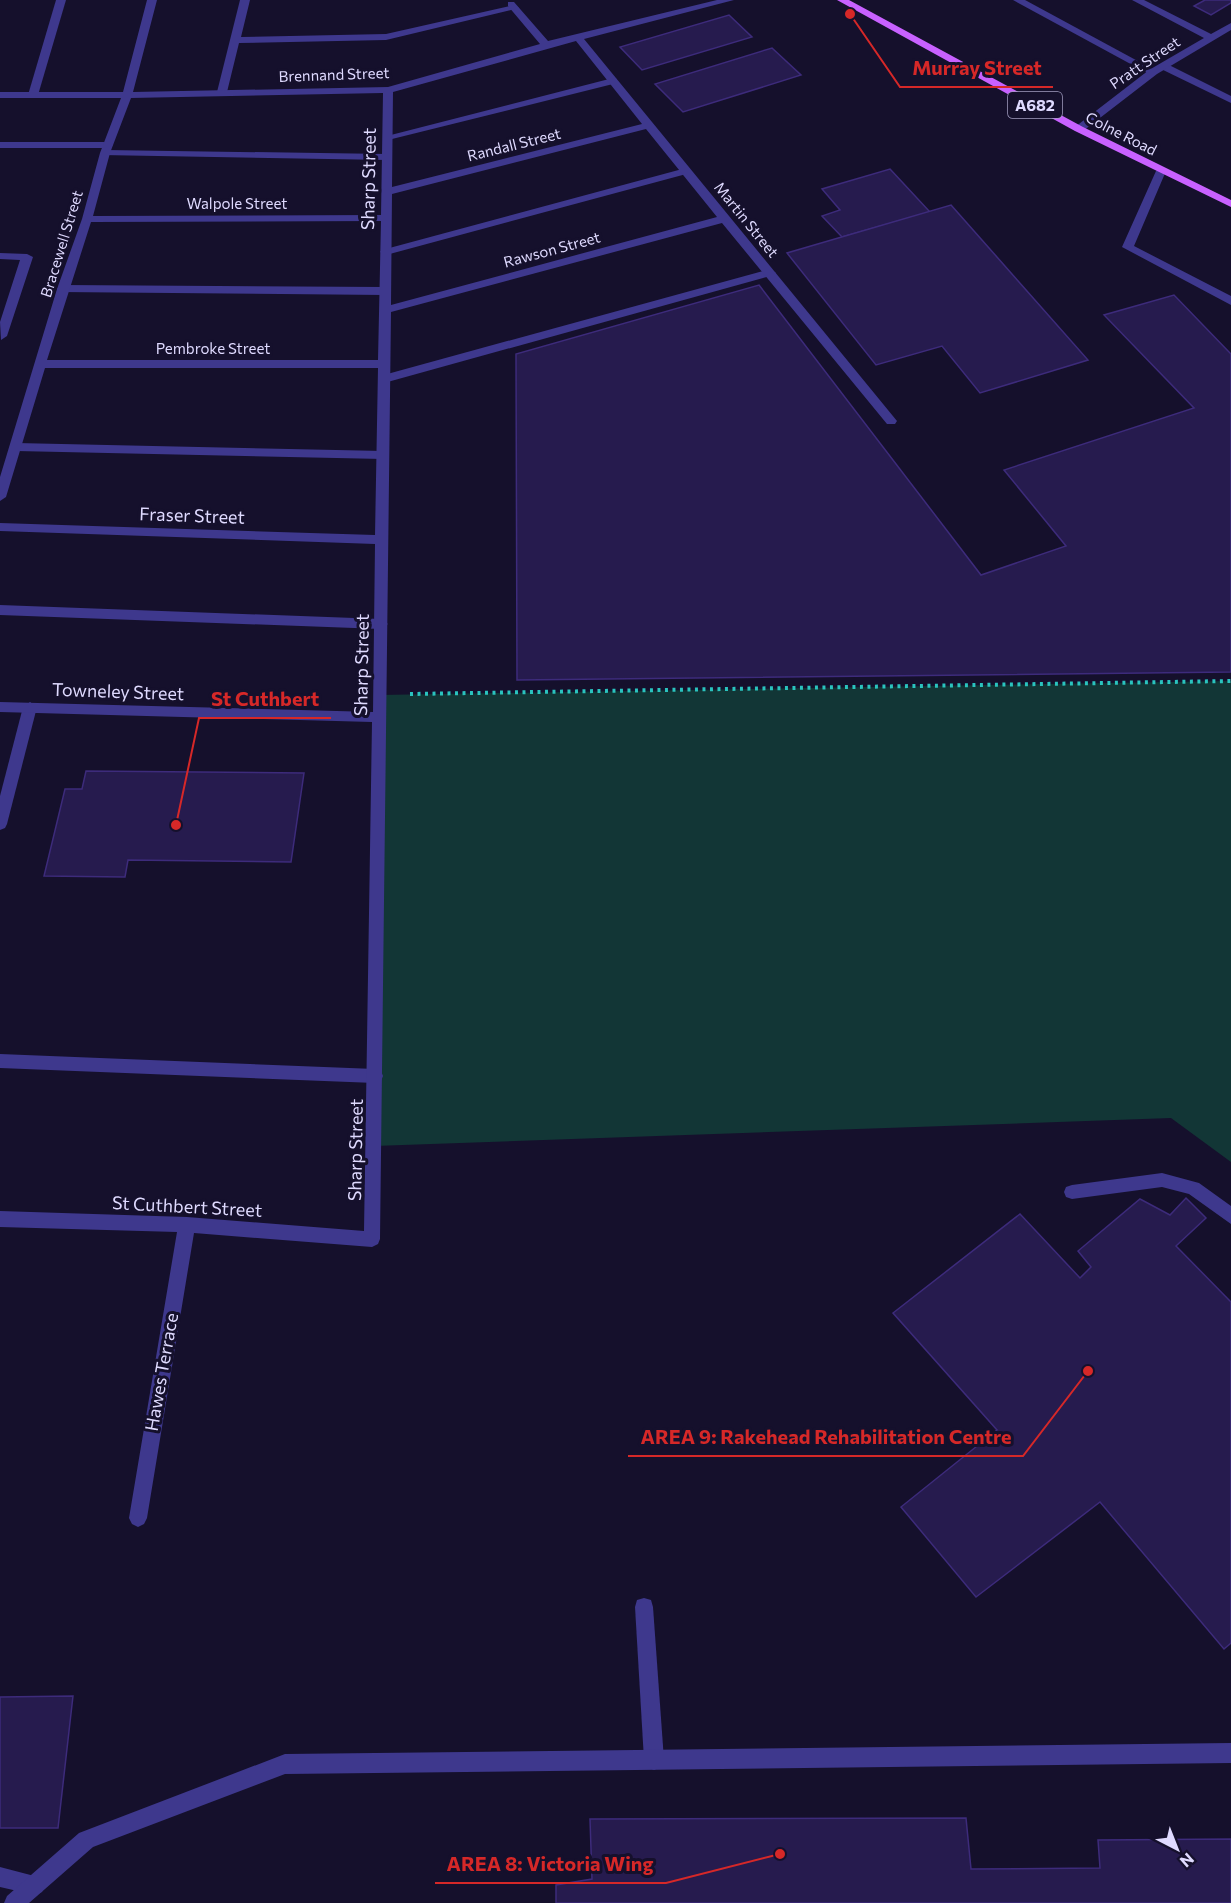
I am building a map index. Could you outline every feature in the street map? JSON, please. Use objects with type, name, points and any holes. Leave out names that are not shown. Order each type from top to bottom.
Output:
[{"type":"main road","name":"Colne Road","points":[[842,0],[1079,129],[1231,204]]},
{"type":"street","points":[[33,95],[61,0]]},
{"type":"street","name":"Bracewell Street","points":[[0,497],[63,289],[87,219],[106,149],[127,95],[152,0]]},
{"type":"street","points":[[222,92],[237,40],[245,0]]},
{"type":"street","name":"Brennand Street","points":[[0,95],[388,90],[546,45],[729,0]]},
{"type":"street","points":[[1018,0],[1153,72]]},
{"type":"street","points":[[1137,0],[1212,38]]},
{"type":"street","points":[[237,40],[386,37],[512,6],[546,45]]},
{"type":"street","name":"Pratt Street","points":[[1079,129],[1153,72],[1229,30]]},
{"type":"street","name":"Martin Street","points":[[578,37],[647,126],[726,218],[891,421]]},
{"type":"street","points":[[1163,66],[1231,100]]},
{"type":"street","points":[[388,136],[613,81]]},
{"type":"street","name":"Sharp Street","points":[[372,1239],[388,90]]},
{"type":"street","name":"Randall Street","points":[[387,192],[647,126]]},
{"type":"street","points":[[0,145],[387,157]]},
{"type":"street","points":[[386,252],[686,171]]},
{"type":"street","points":[[1161,171],[1128,247],[1231,301]]},
{"type":"street","name":"Walpole Street","points":[[87,219],[387,218]]},
{"type":"street","name":"Rawson Street","points":[[386,310],[726,218]]},
{"type":"street","points":[[0,256],[27,257],[1,336]]},
{"type":"street","points":[[384,379],[770,273]]},
{"type":"street","points":[[63,289],[385,291]]},
{"type":"street","name":"Pembroke Street","points":[[42,364],[385,364]]},
{"type":"street","points":[[16,447],[383,455]]},
{"type":"street","name":"Fraser Street","points":[[0,527],[382,540]]},
{"type":"street","points":[[0,610],[381,624]]},
{"type":"street","name":"Towneley Street","points":[[0,707],[380,717]]},
{"type":"street","points":[[0,824],[30,707]]},
{"type":"street","points":[[0,1061],[375,1076]]},
{"type":"street","points":[[1072,1191],[1162,1180],[1193,1188],[1231,1216]]},
{"type":"street","name":"St Cuthbert Street","points":[[0,1220],[187,1225],[372,1239]]},
{"type":"street","name":"Hawes Terrace","points":[[138,1518],[187,1225]]},
{"type":"street","points":[[644,1607],[654,1760]]},
{"type":"street","points":[[14,1903],[86,1840],[285,1764],[1231,1753]]},
{"type":"street","points":[[0,1877],[35,1885]]},
{"type":"path","points":[[380,695],[1231,681]]},
{"type":"green space","points":[[1231,681],[1231,1162],[1171,1118],[374,1146],[380,695]]},
{"type":"building","points":[[1205,0],[1231,0],[1231,3],[1211,15],[1194,6]]},
{"type":"building","points":[[729,15],[752,37],[642,70],[620,47]]},
{"type":"building","points":[[772,48],[801,75],[683,112],[655,84]]},
{"type":"building","points":[[890,169],[930,212],[842,237],[822,216],[840,210],[822,189]]},
{"type":"building","points":[[951,205],[1088,360],[980,393],[942,346],[876,365],[787,253]]},
{"type":"building","points":[[759,285],[981,575],[1066,546],[1004,470],[1194,408],[1104,315],[1174,295],[1231,354],[1231,672],[517,680],[516,354]]},
{"type":"building","points":[[86,771],[304,773],[291,862],[128,860],[125,877],[44,876],[65,789],[82,789]]},
{"type":"building","points":[[1186,1198],[1206,1218],[1176,1246],[1231,1302],[1231,1643],[1224,1649],[1100,1502],[976,1597],[901,1507],[997,1430],[893,1313],[1020,1214],[1080,1278],[1091,1267],[1078,1251],[1140,1199],[1170,1215]]},
{"type":"building","points":[[73,1696],[58,1828],[0,1828],[0,1697]]},
{"type":"building","points":[[966,1818],[971,1869],[1100,1868],[1098,1840],[1231,1839],[1231,1903],[556,1903],[556,1885],[592,1879],[590,1819]]},
{"type":"place","name":"Murray Street","points":[[850,14]]},
{"type":"place","name":"St Cuthbert","points":[[176,825]]},
{"type":"place","name":"AREA 9: Rakehead Rehabilitation Centre","points":[[1088,1371]]},
{"type":"place","name":"AREA 8: Victoria Wing","points":[[780,1854]]}]
